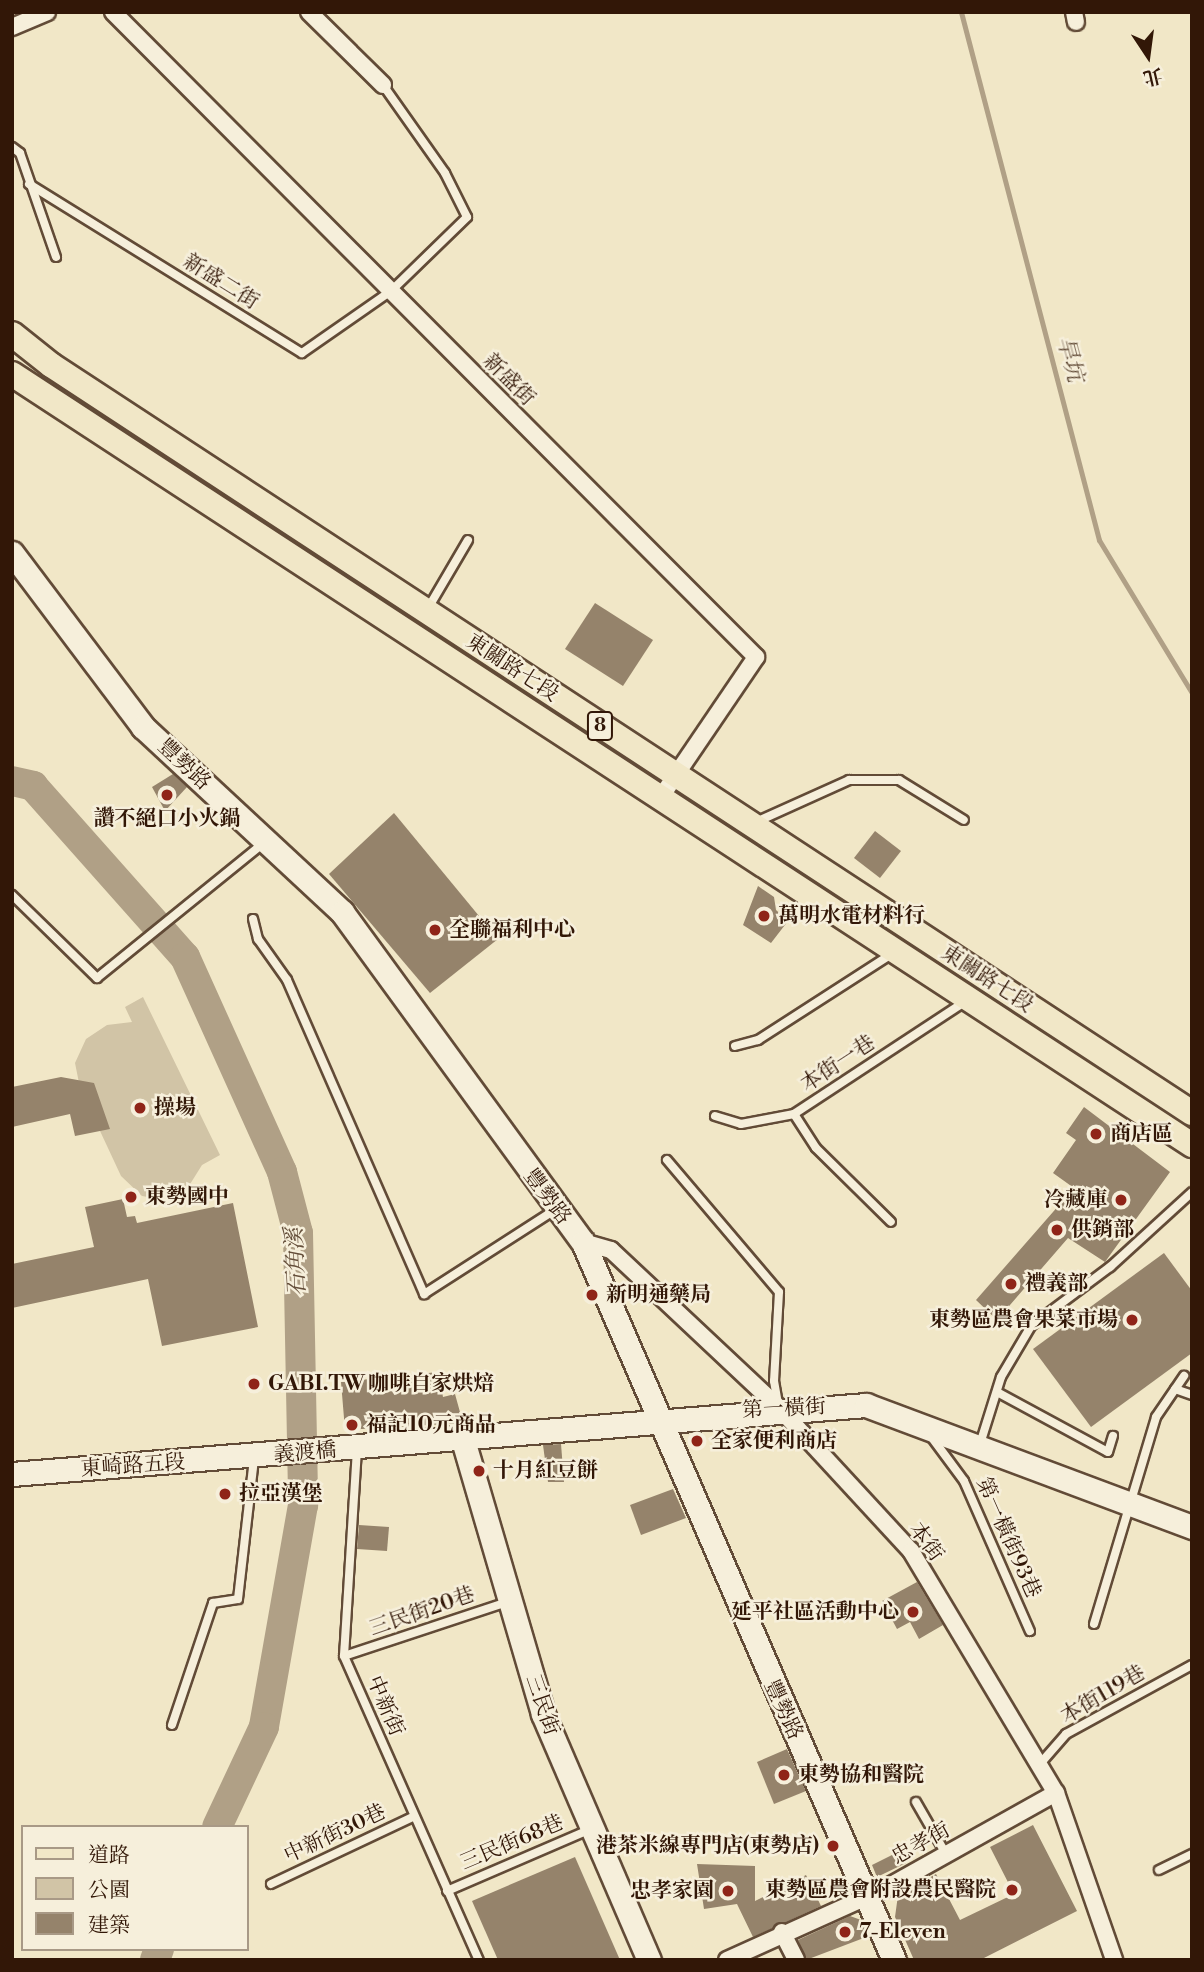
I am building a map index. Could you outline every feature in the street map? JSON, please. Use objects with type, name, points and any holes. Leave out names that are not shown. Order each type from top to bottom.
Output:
[{"type":"main road","name":"東關路七段","points":[[12,334],[51,365],[1192,1113]]},
{"type":"main road","name":"東關路七段","points":[[12,374],[1192,1146]]},
{"type":"street","points":[[15,28],[47,12]]},
{"type":"street","name":"新盛街","points":[[113,12],[756,657],[661,797]]},
{"type":"street","points":[[309,12],[383,85]]},
{"type":"street","name":"豐勢路","points":[[12,553],[143,727],[342,912],[555,1210],[583,1242],[656,1419],[894,1960]]},
{"type":"street","name":"本街","points":[[583,1242],[611,1250],[779,1408],[911,1551],[1056,1793],[1114,1960]]},
{"type":"street","name":"第一橫街","points":[[357,1448],[779,1408],[866,1405],[1192,1527]]},
{"type":"street","name":"三民街","points":[[463,1440],[543,1714],[649,1960]]},
{"type":"street","name":"義渡橋","points":[[254,1458],[357,1448]]},
{"type":"street","name":"東崎路五段","points":[[12,1474],[254,1458]]},
{"type":"street","name":"忠孝街","points":[[727,1960],[782,1932],[866,1896],[1056,1793]]},
{"type":"street","points":[[782,1932],[796,1960]]},
{"type":"lane","points":[[383,85],[445,173],[467,217],[391,291]]},
{"type":"lane","points":[[12,147],[20,153],[56,257]]},
{"type":"lane","name":"新盛二街","points":[[29,184],[302,353],[391,291]]},
{"type":"lane","points":[[426,612],[468,540]]},
{"type":"lane","points":[[750,824],[849,780],[899,780],[964,820]]},
{"type":"lane","points":[[12,895],[97,978],[266,841]]},
{"type":"lane","points":[[253,919],[258,939],[287,980],[424,1294],[555,1210]]},
{"type":"lane","points":[[735,1045],[758,1040],[895,951]]},
{"type":"lane","name":"本街一巷","points":[[715,1116],[741,1124],[794,1114],[969,999]]},
{"type":"lane","points":[[794,1114],[816,1148],[891,1222]]},
{"type":"lane","points":[[667,1160],[779,1292],[774,1381],[779,1408]]},
{"type":"lane","points":[[979,1447],[997,1392],[1031,1326],[1110,1267],[1192,1192]]},
{"type":"lane","points":[[1094,1624],[1134,1505],[1156,1418],[1184,1376]]},
{"type":"lane","points":[[1175,1390],[1192,1395]]},
{"type":"lane","points":[[997,1392],[1108,1452],[1113,1436]]},
{"type":"lane","name":"第一橫街93巷","points":[[924,1427],[964,1481],[1030,1632]]},
{"type":"lane","name":"中新街","points":[[357,1448],[344,1656],[413,1817],[479,1960]]},
{"type":"lane","points":[[172,1725],[213,1604],[238,1599],[254,1458]]},
{"type":"lane","name":"三民街20巷","points":[[344,1656],[510,1601]]},
{"type":"lane","name":"本街119巷","points":[[1039,1765],[1066,1734],[1192,1665]]},
{"type":"lane","points":[[916,1802],[946,1854]]},
{"type":"lane","name":"中新街30巷","points":[[271,1884],[413,1817]]},
{"type":"lane","name":"三民街68巷","points":[[447,1891],[591,1829]]},
{"type":"lane","points":[[1159,1870],[1192,1854]]},
{"type":"green space","points":[[143,997],[220,1155],[202,1165],[187,1189],[160,1199],[142,1196],[121,1176],[80,1088],[75,1063],[86,1039],[107,1025],[132,1022],[125,1007]]},
{"type":"building","points":[[595,603],[653,640],[623,686],[565,649]]},
{"type":"building","name":"讚不絕口小火鍋","points":[[173,774],[187,787],[165,811],[152,787]]},
{"type":"building","points":[[394,813],[498,939],[430,993],[329,874]]},
{"type":"building","points":[[875,831],[901,851],[880,878],[854,858]]},
{"type":"building","name":"萬明水電材料行","points":[[758,886],[774,897],[776,910],[788,921],[771,943],[743,925]]},
{"type":"building","points":[[61,1077],[94,1083],[110,1129],[75,1136],[70,1114],[12,1127],[12,1087]]},
{"type":"building","points":[[1084,1107],[1170,1172],[1105,1262],[1068,1238],[997,1320],[976,1300],[1074,1188],[1053,1173],[1076,1140],[1066,1133]]},
{"type":"building","points":[[123,1199],[127,1217],[135,1216],[137,1223],[233,1203],[258,1327],[162,1346],[148,1279],[12,1308],[12,1264],[94,1247],[85,1207]]},
{"type":"building","name":"東勢區農會果菜市場","points":[[1164,1253],[1192,1291],[1192,1353],[1091,1427],[1033,1349]]},
{"type":"building","points":[[438,1372],[443,1397],[455,1394],[463,1423],[345,1430],[341,1382]]},
{"type":"building","points":[[561,1444],[564,1482],[548,1482],[543,1445]]},
{"type":"building","points":[[673,1489],[686,1518],[641,1535],[630,1505]]},
{"type":"building","points":[[359,1525],[389,1527],[387,1551],[357,1549]]},
{"type":"building","name":"延平社區活動中心","points":[[917,1582],[943,1625],[919,1639],[910,1622],[897,1629],[882,1601]]},
{"type":"building","name":"東勢協和醫院","points":[[787,1749],[806,1791],[774,1804],[757,1762]]},
{"type":"building","points":[[1033,1825],[1077,1911],[980,1960],[914,1960],[895,1917],[898,1895],[936,1874],[960,1920],[1014,1894],[990,1847]]},
{"type":"building","points":[[900,1851],[906,1863],[877,1877],[872,1865]]},
{"type":"building","points":[[575,1857],[620,1960],[498,1960],[472,1901]]},
{"type":"building","points":[[697,1864],[755,1866],[755,1901],[806,1875],[821,1906],[753,1937],[737,1904],[704,1909]]},
{"type":"building","name":"7-Eleven","points":[[850,1916],[861,1920],[869,1936],[806,1960],[798,1940]]},
{"type":"waterway","name":"旱坑","points":[[961,12],[1099,540],[1192,693]]},
{"type":"waterway","name":"石角溪","points":[[12,781],[33,786],[185,957],[282,1172],[298,1233],[303,1505],[264,1727],[218,1825]]},
{"type":"waterway","name":"石角溪","points":[[155,1960],[158,1951]]},
{"type":"place","name":"讚不絕口小火鍋","points":[[167,795]]},
{"type":"place","name":"萬明水電材料行","points":[[764,916]]},
{"type":"place","name":"全聯福利中心","points":[[435,930]]},
{"type":"place","name":"操場","points":[[140,1108]]},
{"type":"place","name":"商店區","points":[[1096,1134]]},
{"type":"place","name":"東勢國中","points":[[131,1197]]},
{"type":"place","name":"冷藏庫","points":[[1121,1200]]},
{"type":"place","name":"供銷部","points":[[1057,1230]]},
{"type":"place","name":"禮義部","points":[[1011,1284]]},
{"type":"place","name":"新明通藥局","points":[[592,1295]]},
{"type":"place","name":"東勢區農會果菜市場","points":[[1132,1320]]},
{"type":"place","name":"GABI.TW 咖啡自家烘焙","points":[[254,1384]]},
{"type":"place","name":"福記10元商品","points":[[352,1425]]},
{"type":"place","name":"全家便利商店","points":[[697,1441]]},
{"type":"place","name":"十月紅豆餅","points":[[479,1471]]},
{"type":"place","name":"拉亞漢堡","points":[[225,1494]]},
{"type":"place","name":"延平社區活動中心","points":[[913,1612]]},
{"type":"place","name":"東勢協和醫院","points":[[784,1775]]},
{"type":"place","name":"港茶米線專門店(東勢店)","points":[[833,1846]]},
{"type":"place","name":"東勢區農會附設農民醫院","points":[[1012,1890]]},
{"type":"place","name":"忠孝家園","points":[[728,1891]]},
{"type":"place","name":"7-Eleven","points":[[845,1932]]}]
